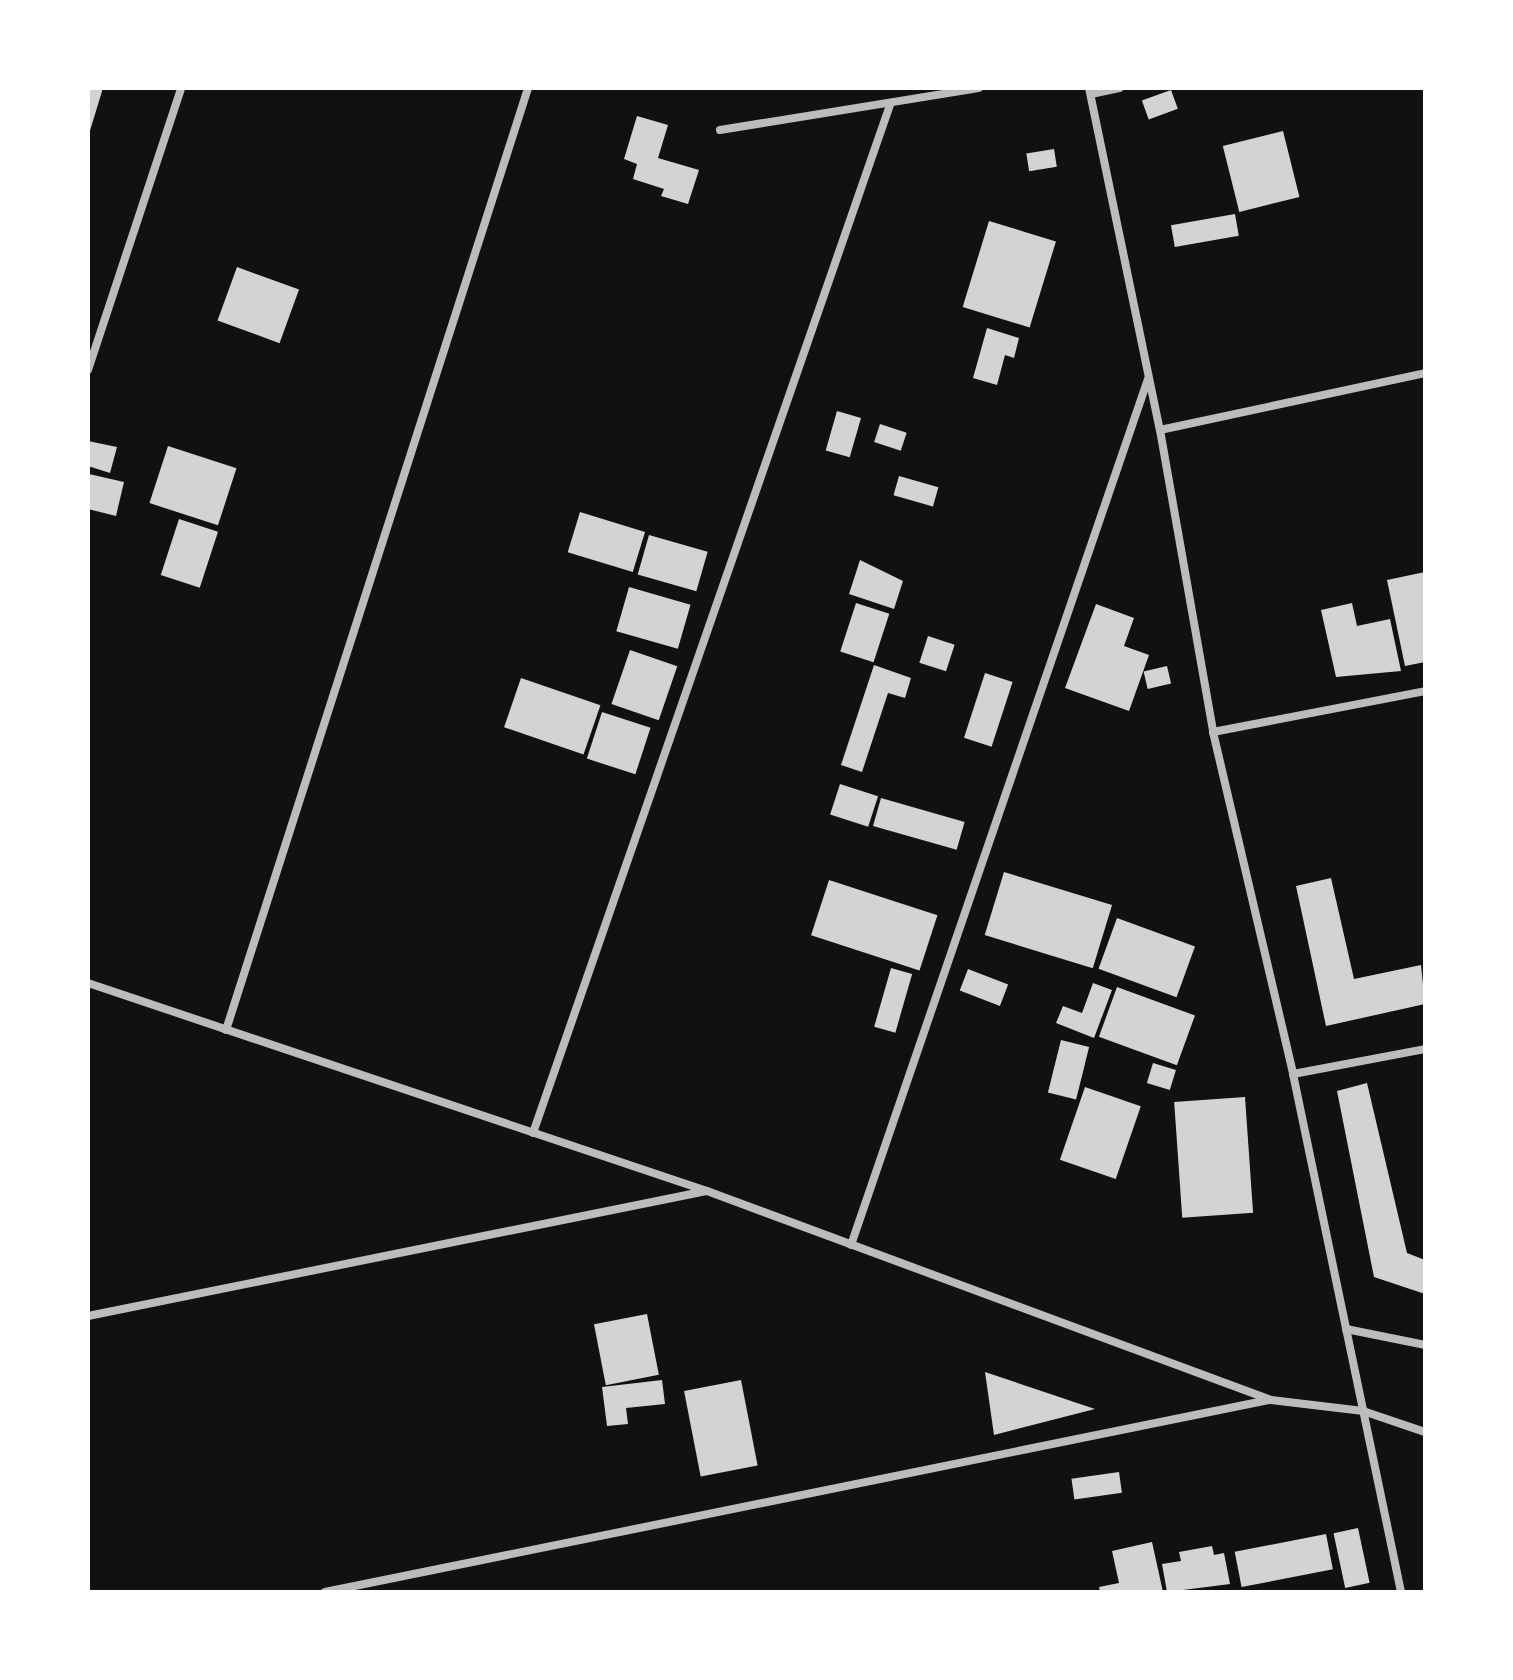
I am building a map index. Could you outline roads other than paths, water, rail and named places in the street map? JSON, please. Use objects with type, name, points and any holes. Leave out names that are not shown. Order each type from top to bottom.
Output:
[{"type":"street","points":[[88,370],[181,88]]},
{"type":"street","points":[[226,1030],[528,88]]},
{"type":"street","points":[[720,130],[890,105],[979,88]]},
{"type":"street","points":[[1119,88],[1090,91],[1160,430],[1213,732],[1293,1074],[1401,1592]]},
{"type":"street","points":[[533,1133],[890,105]]},
{"type":"street","points":[[1160,430],[1425,373]]},
{"type":"street","points":[[851,1245],[1149,376]]},
{"type":"street","points":[[1213,732],[1425,691]]},
{"type":"street","points":[[88,983],[707,1191],[1271,1400],[1363,1411],[1425,1432]]},
{"type":"street","points":[[1293,1074],[1425,1049]]},
{"type":"street","points":[[88,1316],[707,1191]]},
{"type":"street","points":[[1346,1329],[1425,1345]]},
{"type":"street","points":[[325,1592],[1271,1400]]}]
